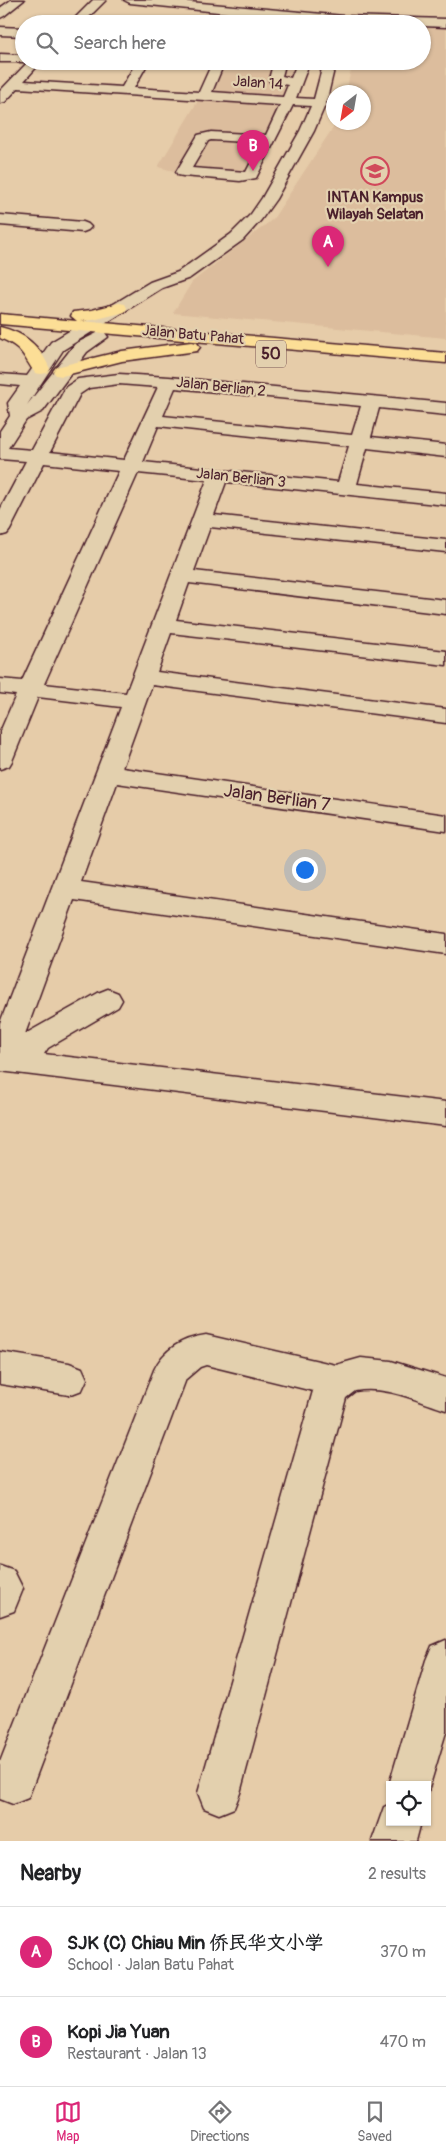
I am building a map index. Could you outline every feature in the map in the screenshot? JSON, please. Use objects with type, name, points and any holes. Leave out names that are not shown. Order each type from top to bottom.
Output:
[{"type":"highway","points":[[3,326],[93,315],[119,308]]},
{"type":"highway","points":[[147,315],[194,341]]},
{"type":"highway","points":[[3,326],[34,352],[36,375]]},
{"type":"highway","name":"Jalan Batu Pahat","points":[[3,326],[446,358]]},
{"type":"highway","name":"Jalan Batu Pahat","points":[[3,326],[71,338],[92,332]]},
{"type":"highway","name":"Jalan Batu Pahat","points":[[114,328],[194,341],[446,369]]},
{"type":"highway","points":[[62,371],[194,341]]},
{"type":"street","points":[[0,14],[18,0]]},
{"type":"street","points":[[84,15],[100,0]]},
{"type":"street","points":[[130,0],[321,15]]},
{"type":"street","points":[[205,0],[299,8],[319,7]]},
{"type":"street","points":[[373,8],[390,12],[446,14]]},
{"type":"street","points":[[175,15],[190,12],[207,15]]},
{"type":"street","points":[[431,22],[446,23]]},
{"type":"street","points":[[0,31],[15,32]]},
{"type":"street","points":[[0,58],[15,59]]},
{"type":"street","points":[[6,91],[27,70]]},
{"type":"street","points":[[126,91],[138,70]]},
{"type":"street","points":[[204,96],[214,70]]},
{"type":"street","points":[[278,70],[275,79],[297,82]]},
{"type":"street","points":[[270,139],[211,136],[203,138],[183,172],[247,177],[251,175],[270,139],[289,101],[301,70]]},
{"type":"street","points":[[11,422],[36,407],[92,332],[119,308],[156,285],[184,275],[237,238],[270,199],[308,131],[319,103],[328,70]]},
{"type":"street","name":"Jalan 14","points":[[6,91],[126,91],[319,103]]},
{"type":"street","points":[[211,136],[228,97]]},
{"type":"street","points":[[258,162],[289,164]]},
{"type":"street","points":[[0,220],[83,227]]},
{"type":"street","points":[[92,332],[114,328],[173,291],[184,275]]},
{"type":"street","points":[[0,446],[17,403],[57,346],[71,338]]},
{"type":"street","points":[[0,379],[36,375]]},
{"type":"street","name":"Jalan Berlian 2","points":[[0,530],[37,456],[75,387],[84,383],[105,379],[169,382],[446,409]]},
{"type":"street","points":[[0,762],[30,689],[169,382]]},
{"type":"street","points":[[346,488],[372,401]]},
{"type":"street","points":[[152,420],[446,451]]},
{"type":"street","name":"Jalan Berlian 3","points":[[0,453],[446,499]]},
{"type":"street","points":[[9,1061],[64,889],[218,475]]},
{"type":"street","points":[[202,520],[446,546]]},
{"type":"street","points":[[181,576],[446,607]]},
{"type":"street","points":[[163,625],[446,658]]},
{"type":"street","points":[[144,677],[446,716]]},
{"type":"street","points":[[0,686],[135,701]]},
{"type":"street","name":"Jalan Berlian 7","points":[[107,774],[446,823]]},
{"type":"street","points":[[64,889],[446,944]]},
{"type":"street","points":[[9,1061],[38,1040],[108,1000]]},
{"type":"street","points":[[9,1061],[446,1114]]},
{"type":"street","points":[[13,1783],[165,1394],[172,1370],[186,1356],[195,1351],[206,1350],[338,1382]]},
{"type":"street","points":[[0,1368],[69,1379]]},
{"type":"street","points":[[219,1793],[328,1398],[338,1382],[354,1374],[380,1374],[446,1394]]},
{"type":"street","points":[[0,1585],[3,1589],[0,1597]]},
{"type":"street","points":[[411,1781],[446,1660]]},
{"type":"street","points":[[394,1841],[399,1826]]},
{"type":"shaded area","points":[[431,26],[446,27],[446,338],[173,313],[192,282],[273,219],[331,130],[371,130],[371,85],[348,85],[351,70],[431,70]]},
{"type":"shaded area","points":[[212,70],[306,70],[256,175],[185,174],[158,167],[202,94]]},
{"type":"place","name":"Kopi Jia Yuan","points":[[253,171]]},
{"type":"place","name":"INTAN Kampus Wilayah Selatan","points":[[375,171]]},
{"type":"place","name":"SJK (C) Chiau Min 侨民华文小学","points":[[328,267]]}]
